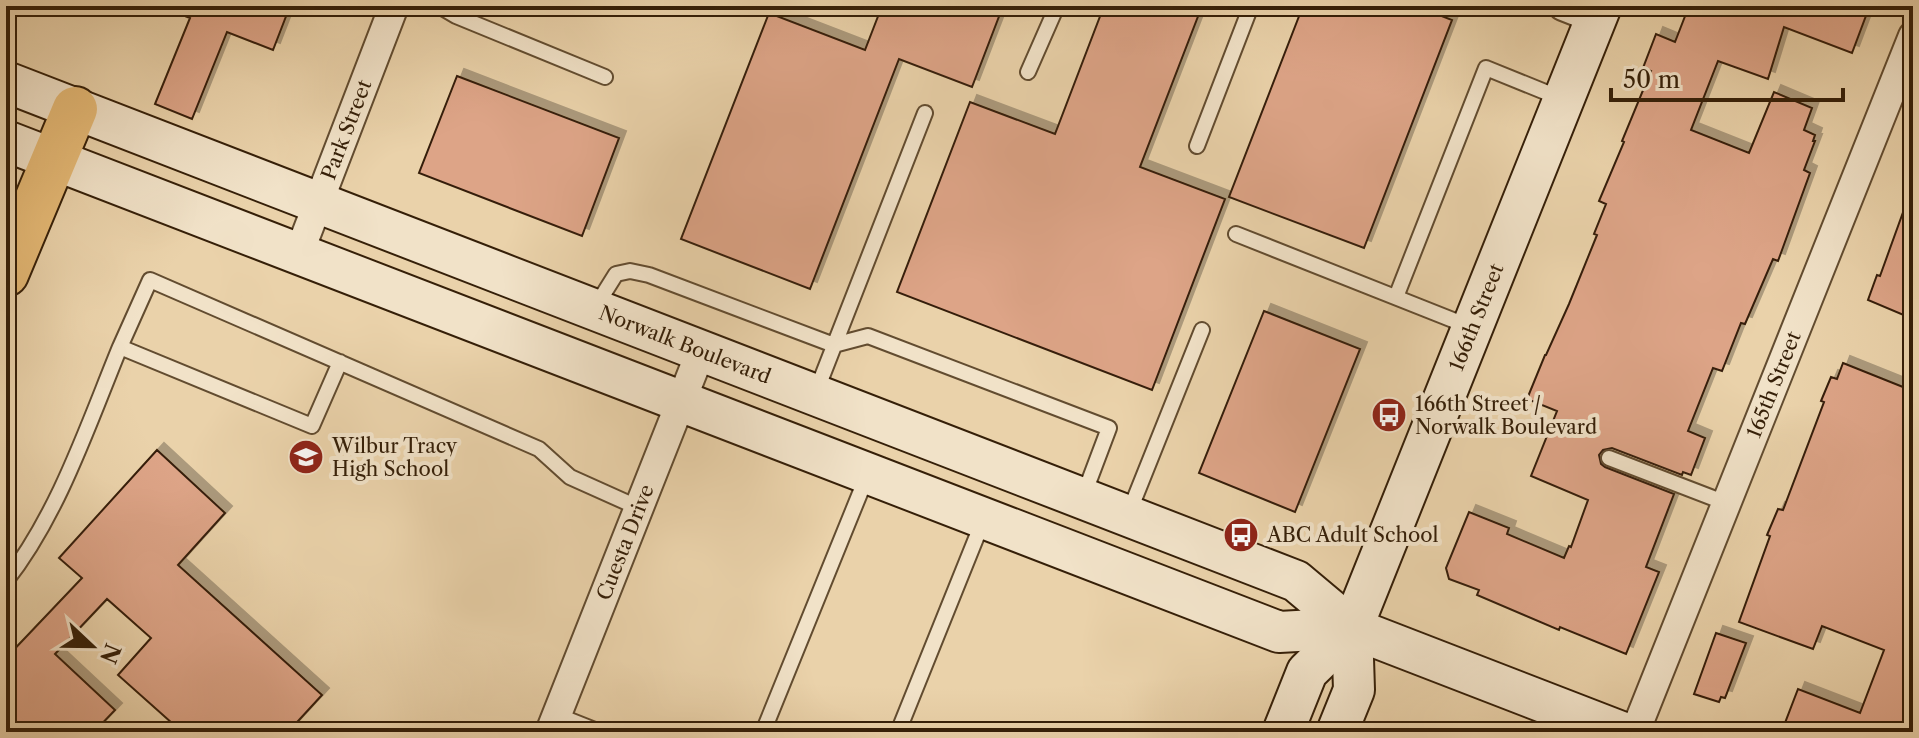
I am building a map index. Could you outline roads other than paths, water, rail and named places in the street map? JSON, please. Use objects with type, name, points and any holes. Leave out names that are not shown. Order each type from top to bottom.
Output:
[{"type":"highway","points":[[6,274],[75,109]]},
{"type":"main road","name":"166th Street","points":[[1283,732],[1307,672],[1352,628],[1564,99],[1587,10]]},
{"type":"main road","name":"Norwalk Boulevard","points":[[6,82],[1296,581],[1352,628],[1578,724],[1621,732]]},
{"type":"main road","name":"Norwalk Boulevard","points":[[6,141],[1279,632],[1352,628]]},
{"type":"main road","name":"166th Street","points":[[1337,732],[1354,690],[1352,628]]},
{"type":"street","name":"Park Street","points":[[299,253],[394,6]]},
{"type":"street","name":"165th Street","points":[[1635,732],[1913,36]]},
{"type":"street","name":"Cuesta Drive","points":[[553,724],[701,351]]},
{"type":"lane","points":[[439,6],[456,16],[605,77]]},
{"type":"lane","points":[[1028,72],[1057,6]]},
{"type":"lane","points":[[1197,146],[1251,6]]},
{"type":"lane","points":[[1396,297],[1486,68],[1564,99]]},
{"type":"lane","points":[[815,395],[925,113]]},
{"type":"lane","points":[[1236,234],[1473,328]]},
{"type":"lane","points":[[594,309],[616,274],[630,271],[649,275],[834,345],[868,336],[1109,428],[1082,498]]},
{"type":"lane","points":[[6,581],[23,560],[67,476],[150,280],[539,449],[570,477],[639,508]]},
{"type":"lane","points":[[1128,516],[1202,330]]},
{"type":"lane","points":[[120,347],[312,426],[340,362]]},
{"type":"lane","points":[[1609,458],[1726,503]]},
{"type":"lane","points":[[763,732],[869,472]]},
{"type":"lane","points":[[898,732],[985,517]]},
{"type":"lane","points":[[553,724],[600,732]]},
{"type":"place","name":"166th Street / Norwalk Boulevard","points":[[1389,415]]},
{"type":"place","name":"Wilbur Tracy High School","points":[[306,457]]},
{"type":"place","name":"ABC Adult School","points":[[1241,535]]}]
